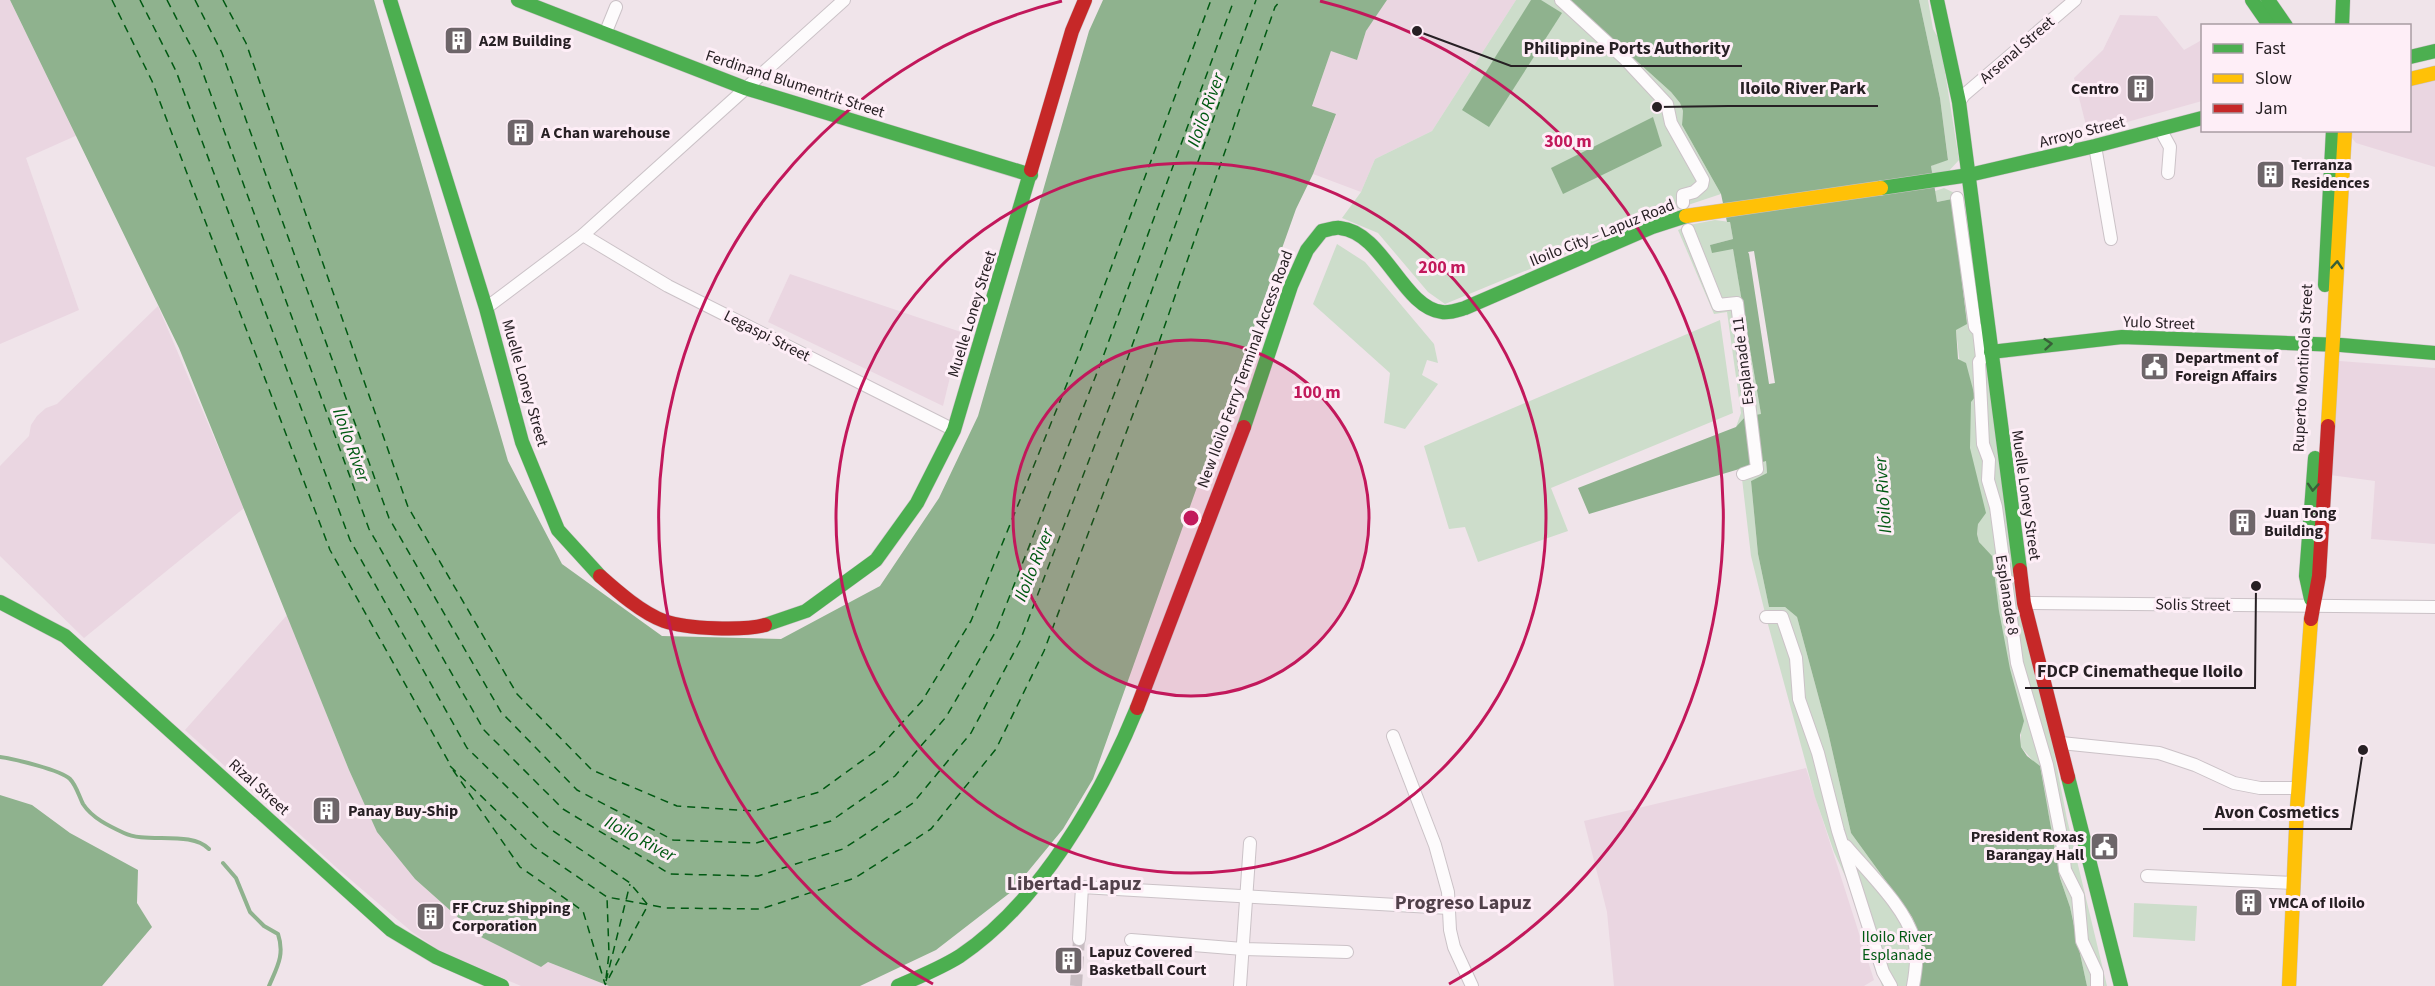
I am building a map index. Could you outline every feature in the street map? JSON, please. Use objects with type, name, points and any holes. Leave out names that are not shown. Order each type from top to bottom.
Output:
[{"type":"main road","name":"Muelle Loney Street","points":[[390,0],[486,308],[522,442],[558,530],[588,565],[623,597],[664,621],[710,628],[762,626],[806,611],[876,560],[917,503],[954,430],[1072,31],[1085,0]]},
{"type":"main road","name":"Ferdinand Blumentrit Street","points":[[518,0],[745,88],[1031,175]]},
{"type":"main road","name":"Muelle Loney Street","points":[[1937,0],[1959,102],[1970,175],[1990,352],[2024,603],[2121,986]]},
{"type":"main road","points":[[2252,0],[2269,24]]},
{"type":"main road","points":[[2268,0],[2285,24]]},
{"type":"main road","points":[[2342,24],[2343,0]]},
{"type":"main road","points":[[2411,57],[2435,51]]},
{"type":"main road","points":[[2411,79],[2435,73]]},
{"type":"main road","name":"Arroyo Street","points":[[1970,175],[2201,118]]},
{"type":"main road","name":"Ruperto Montinola Street","points":[[2289,986],[2298,788],[2312,606],[2306,576],[2327,344],[2333,132]]},
{"type":"main road","points":[[2327,344],[2345,132]]},
{"type":"main road","name":"Iloilo City – Lapuz Road","points":[[1320,231],[1330,228],[1344,229],[1358,234],[1370,244],[1418,299],[1438,312],[1450,312],[1465,308],[1652,227],[1682,217],[1970,175]]},
{"type":"main road","name":"New Iloilo Ferry Terminal Access Road","points":[[898,986],[968,950],[1011,912],[1075,831],[1104,782],[1157,660],[1210,511],[1239,440],[1300,266],[1314,237],[1320,231]]},
{"type":"main road","name":"Yulo Street","points":[[1990,352],[2122,338],[2327,344],[2435,353]]},
{"type":"main road","name":"Rizal Street","points":[[0,602],[65,636],[337,880],[376,919],[406,941],[437,958],[502,986]]},
{"type":"street","points":[[486,308],[583,235],[844,0]]},
{"type":"street","points":[[1561,0],[1624,58],[1667,105],[1671,123],[1703,180],[1699,189],[1683,195],[1683,203]]},
{"type":"street","name":"Arsenal Street","points":[[1959,102],[1964,95],[2075,0]]},
{"type":"street","points":[[605,34],[616,7]]},
{"type":"street","points":[[2160,129],[2170,147],[2168,173]]},
{"type":"street","points":[[2095,146],[2111,238]]},
{"type":"street","name":"Esplanade 8","points":[[1957,198],[1975,327],[1979,331],[1982,358],[1979,362],[1983,444],[1989,460],[1988,480],[1996,507],[2008,610],[2017,663],[2047,765],[2062,841],[2065,870],[2078,896],[2082,941],[2095,968],[2097,986]]},
{"type":"street","name":"Esplanade 11","points":[[1688,230],[1718,306],[1737,303],[1757,469],[1743,474]]},
{"type":"street","name":"Legaspi Street","points":[[583,235],[668,286],[954,430]]},
{"type":"street","name":"Solis Street","points":[[2024,603],[2435,608]]},
{"type":"street","points":[[1766,617],[1782,616],[1796,658],[1799,699],[1818,753],[1828,799],[1834,810],[1883,972],[1892,986]]},
{"type":"street","points":[[1393,736],[1435,845],[1448,892],[1450,930],[1454,947],[1472,986]]},
{"type":"street","points":[[2061,743],[2159,753],[2195,765],[2234,783],[2260,788],[2298,788]]},
{"type":"street","points":[[1842,842],[1862,864],[1909,926],[1917,952],[1913,986]]},
{"type":"street","points":[[1240,986],[1250,843]]},
{"type":"street","points":[[2147,876],[2293,883]]},
{"type":"street","points":[[1079,939],[1082,887],[1449,908]]},
{"type":"street","points":[[1131,940],[1243,949],[1347,952]]},
{"type":"shaded area","points":[[0,0],[10,0],[23,27],[91,129],[26,158],[79,310],[0,344]]},
{"type":"shaded area","points":[[1387,0],[1516,0],[1432,131],[1375,159],[1361,192],[1313,174],[1336,115],[1312,107],[1331,50],[1357,60],[1366,31]]},
{"type":"shaded area","name":"Centro","points":[[2120,15],[2157,16],[2184,50],[2200,41],[2201,101],[2088,133],[2074,78],[2103,50]]},
{"type":"shaded area","points":[[2435,77],[2435,167],[2356,143],[2352,138],[2352,132],[2411,132],[2411,83]]},
{"type":"shaded area","points":[[790,274],[961,332],[943,406],[768,322]]},
{"type":"shaded area","points":[[158,306],[244,508],[84,638],[0,556],[0,466],[29,436],[31,425],[37,416],[46,408],[57,404]]},
{"type":"shaded area","points":[[2339,361],[2435,368],[2435,544],[2371,539],[2375,481],[2330,475]]},
{"type":"shaded area","points":[[287,615],[349,770],[377,831],[415,879],[479,936],[541,967],[548,962],[609,986],[521,986],[442,952],[412,932],[338,869],[185,730]]},
{"type":"shaded area","points":[[1806,768],[1874,980],[1864,986],[1614,986],[1607,912],[1584,821]]},
{"type":"green space","points":[[1516,0],[1569,0],[1671,92],[1683,111],[1682,125],[1721,194],[1673,210],[1445,304],[1428,292],[1378,233],[1342,218],[1361,192],[1375,159],[1432,131]]},
{"type":"green space","points":[[1919,0],[1928,0],[1933,29],[1940,41],[1959,160],[1947,173],[1932,173],[1931,166],[1948,159],[1940,98]]},
{"type":"green space","points":[[1944,188],[1963,197],[1979,324],[2052,742],[2067,819],[2107,986],[2087,986],[2070,907],[2060,878],[2048,811],[2034,762],[2021,747],[2021,728],[2013,718],[1995,582],[1977,534],[1978,524],[1956,330],[1952,199],[1937,202],[1935,191]]},
{"type":"green space","name":"Iloilo River Esplanade","points":[[1715,220],[1730,222],[1733,239],[1710,245],[1733,248],[1761,414],[1767,473],[1751,481],[1758,554],[1769,607],[1785,607],[1797,617],[1828,732],[1851,833],[1912,917],[1921,939],[1924,959],[1918,986],[1882,986],[1857,902],[1834,852],[1815,797],[1766,617],[1751,556],[1736,427],[1741,413],[1727,312],[1714,314],[1678,230],[1689,225]]},
{"type":"green space","points":[[1337,244],[1365,262],[1434,344],[1438,363],[1427,360],[1422,375],[1438,384],[1405,429],[1384,423],[1390,373],[1313,304]]},
{"type":"green space","points":[[1720,320],[1733,413],[1551,488],[1568,531],[1478,562],[1465,527],[1449,529],[1424,446]]},
{"type":"green space","points":[[2134,903],[2197,906],[2195,941],[2133,937]]},
{"type":"water","name":"Iloilo River","points":[[10,0],[374,0],[508,461],[562,564],[662,636],[781,639],[880,586],[939,498],[978,416],[1089,31],[1103,0],[1387,0],[1366,31],[1357,60],[1331,51],[1312,106],[1336,114],[1313,174],[1296,209],[1093,779],[1063,829],[1011,892],[936,950],[860,986],[609,986],[548,962],[541,967],[479,936],[415,879],[377,832],[349,770],[179,348]]},
{"type":"water","points":[[1531,0],[1541,0],[1562,13],[1489,127],[1462,110]]},
{"type":"water","name":"Iloilo River","points":[[1569,0],[1919,0],[1940,98],[1948,160],[1931,166],[1937,202],[1952,199],[1967,324],[1956,330],[1958,359],[1966,363],[1975,397],[1971,402],[1970,448],[1986,513],[1978,524],[1977,534],[1979,542],[1992,556],[2010,669],[2024,721],[2020,735],[2021,747],[2027,756],[2040,766],[2060,878],[2070,907],[2087,986],[1918,986],[1924,959],[1921,939],[1912,917],[1851,833],[1828,732],[1797,617],[1785,607],[1769,607],[1758,554],[1751,481],[1767,473],[1766,461],[1589,514],[1578,488],[1736,427],[1745,417],[1761,414],[1733,249],[1712,253],[1710,245],[1733,239],[1730,222],[1727,222],[1721,194],[1682,125],[1683,111],[1680,103],[1671,92]]},
{"type":"water","points":[[1653,117],[1662,146],[1563,194],[1551,168]]},
{"type":"water","points":[[0,795],[32,805],[70,833],[138,870],[137,903],[152,927],[102,986],[0,986]]},
{"type":"pier","points":[[1754,251],[1775,383],[1769,384],[1748,252]]},
{"type":"waterway","points":[[0,757],[37,765],[70,779],[83,804],[91,813],[124,833],[133,836],[191,840],[209,849]]},
{"type":"waterway","points":[[223,863],[236,878],[250,912],[264,926],[278,934],[280,955],[269,986]]},
{"type":"ferry route","points":[[112,0],[152,81],[330,550],[451,766]]},
{"type":"ferry route","points":[[140,0],[176,71],[350,540],[467,748],[549,828],[630,883],[648,905],[605,985]]},
{"type":"ferry route","points":[[167,0],[199,62],[369,529],[484,730],[563,809],[670,874],[758,876],[843,849],[913,803],[971,733],[1020,641],[1123,371],[1256,0]]},
{"type":"ferry route","points":[[195,0],[222,53],[389,518],[501,712],[577,790],[673,840],[756,843],[831,821],[895,776],[946,717],[996,631],[1100,365],[1234,0]]},
{"type":"ferry route","points":[[223,0],[246,43],[408,507],[517,694],[592,770],[677,806],[754,811],[819,792],[877,750],[922,701],[971,621],[1077,359],[1211,0]]},
{"type":"ferry route","points":[[450,766],[534,847],[607,897],[666,908],[761,909],[855,878],[931,829],[996,749],[1044,651],[1147,377],[1275,7],[1281,0]]},
{"type":"ferry route","points":[[453,770],[520,867],[583,911],[605,984]]},
{"type":"ferry route","points":[[606,981],[630,884]]},
{"type":"ferry route","points":[[606,978],[609,954],[607,897]]},
{"type":"tunnel","points":[[1076,986],[1079,939]]},
{"type":"traffic: fast","points":[[390,0],[486,308],[522,442],[558,530],[600,576]]},
{"type":"traffic: fast","points":[[518,0],[745,88],[1031,175]]},
{"type":"traffic: fast","points":[[1937,0],[1959,102],[2020,570]]},
{"type":"traffic: fast","points":[[2252,0],[2269,24]]},
{"type":"traffic: fast","points":[[2268,0],[2285,24]]},
{"type":"traffic: fast","points":[[2342,24],[2343,0]]},
{"type":"traffic: fast","points":[[2411,57],[2435,51]]},
{"type":"traffic: fast","points":[[1881,188],[1969,175],[2201,118]]},
{"type":"traffic: fast","points":[[2325,285],[2333,132]]},
{"type":"traffic: fast","points":[[765,625],[806,611],[876,560],[917,503],[954,430],[1031,170]]},
{"type":"traffic: fast","points":[[1244,427],[1291,286],[1307,250],[1322,231],[1338,228],[1355,233],[1369,242],[1416,298],[1428,307],[1448,312],[1465,308],[1652,227],[1686,216]]},
{"type":"traffic: fast","points":[[1991,352],[2122,337],[2341,345],[2435,353]]},
{"type":"traffic: fast","points":[[2311,599],[2306,576],[2315,458]]},
{"type":"traffic: fast","points":[[0,602],[65,636],[391,930],[436,957],[502,986]]},
{"type":"traffic: fast","points":[[898,986],[960,956],[1016,907],[1042,877],[1086,811],[1137,708]]},
{"type":"traffic: fast","points":[[2068,777],[2121,986]]},
{"type":"traffic: slow","points":[[2411,79],[2435,73]]},
{"type":"traffic: slow","points":[[2328,426],[2345,132]]},
{"type":"traffic: slow","points":[[1686,216],[1881,188]]},
{"type":"traffic: slow","points":[[2289,986],[2297,808],[2311,619]]},
{"type":"traffic: jam","points":[[1031,170],[1072,31],[1085,0]]},
{"type":"traffic: jam","points":[[2311,619],[2319,576],[2328,426]]},
{"type":"traffic: jam","points":[[1137,708],[1244,427]]},
{"type":"traffic: jam","points":[[2020,570],[2024,603],[2068,777]]},
{"type":"traffic: jam","points":[[600,576],[639,607],[674,624],[715,628],[765,625]]},
{"type":"place","name":"Philippine Ports Authority","points":[[1417,31]]},
{"type":"place","name":"A2M Building","points":[[458,41]]},
{"type":"place","name":"Centro","points":[[2140,89]]},
{"type":"place","name":"Iloilo River Park","points":[[1657,107]]},
{"type":"place","name":"A Chan warehouse","points":[[520,133]]},
{"type":"place","name":"Terranza Residences","points":[[2270,174]]},
{"type":"place","name":"Department of Foreign Affairs","points":[[2154,367]]},
{"type":"place","name":"Juan Tong Building","points":[[2243,522]]},
{"type":"place","name":"FDCP Cinematheque Iloilo","points":[[2256,586]]},
{"type":"place","name":"Avon Cosmetics","points":[[2363,750]]},
{"type":"place","name":"Panay Buy-Ship","points":[[327,811]]},
{"type":"place","name":"President Roxas Barangay Hall","points":[[2105,846]]},
{"type":"place","name":"YMCA of Iloilo","points":[[2248,903]]},
{"type":"place","name":"FF Cruz Shipping Corporation","points":[[431,917]]},
{"type":"place","name":"Lapuz Covered Basketball Court","points":[[1068,961]]},
{"type":"district","name":"Libertad-Lapuz","points":[[1074,884]]},
{"type":"district","name":"Progreso Lapuz","points":[[1463,903]]}]
